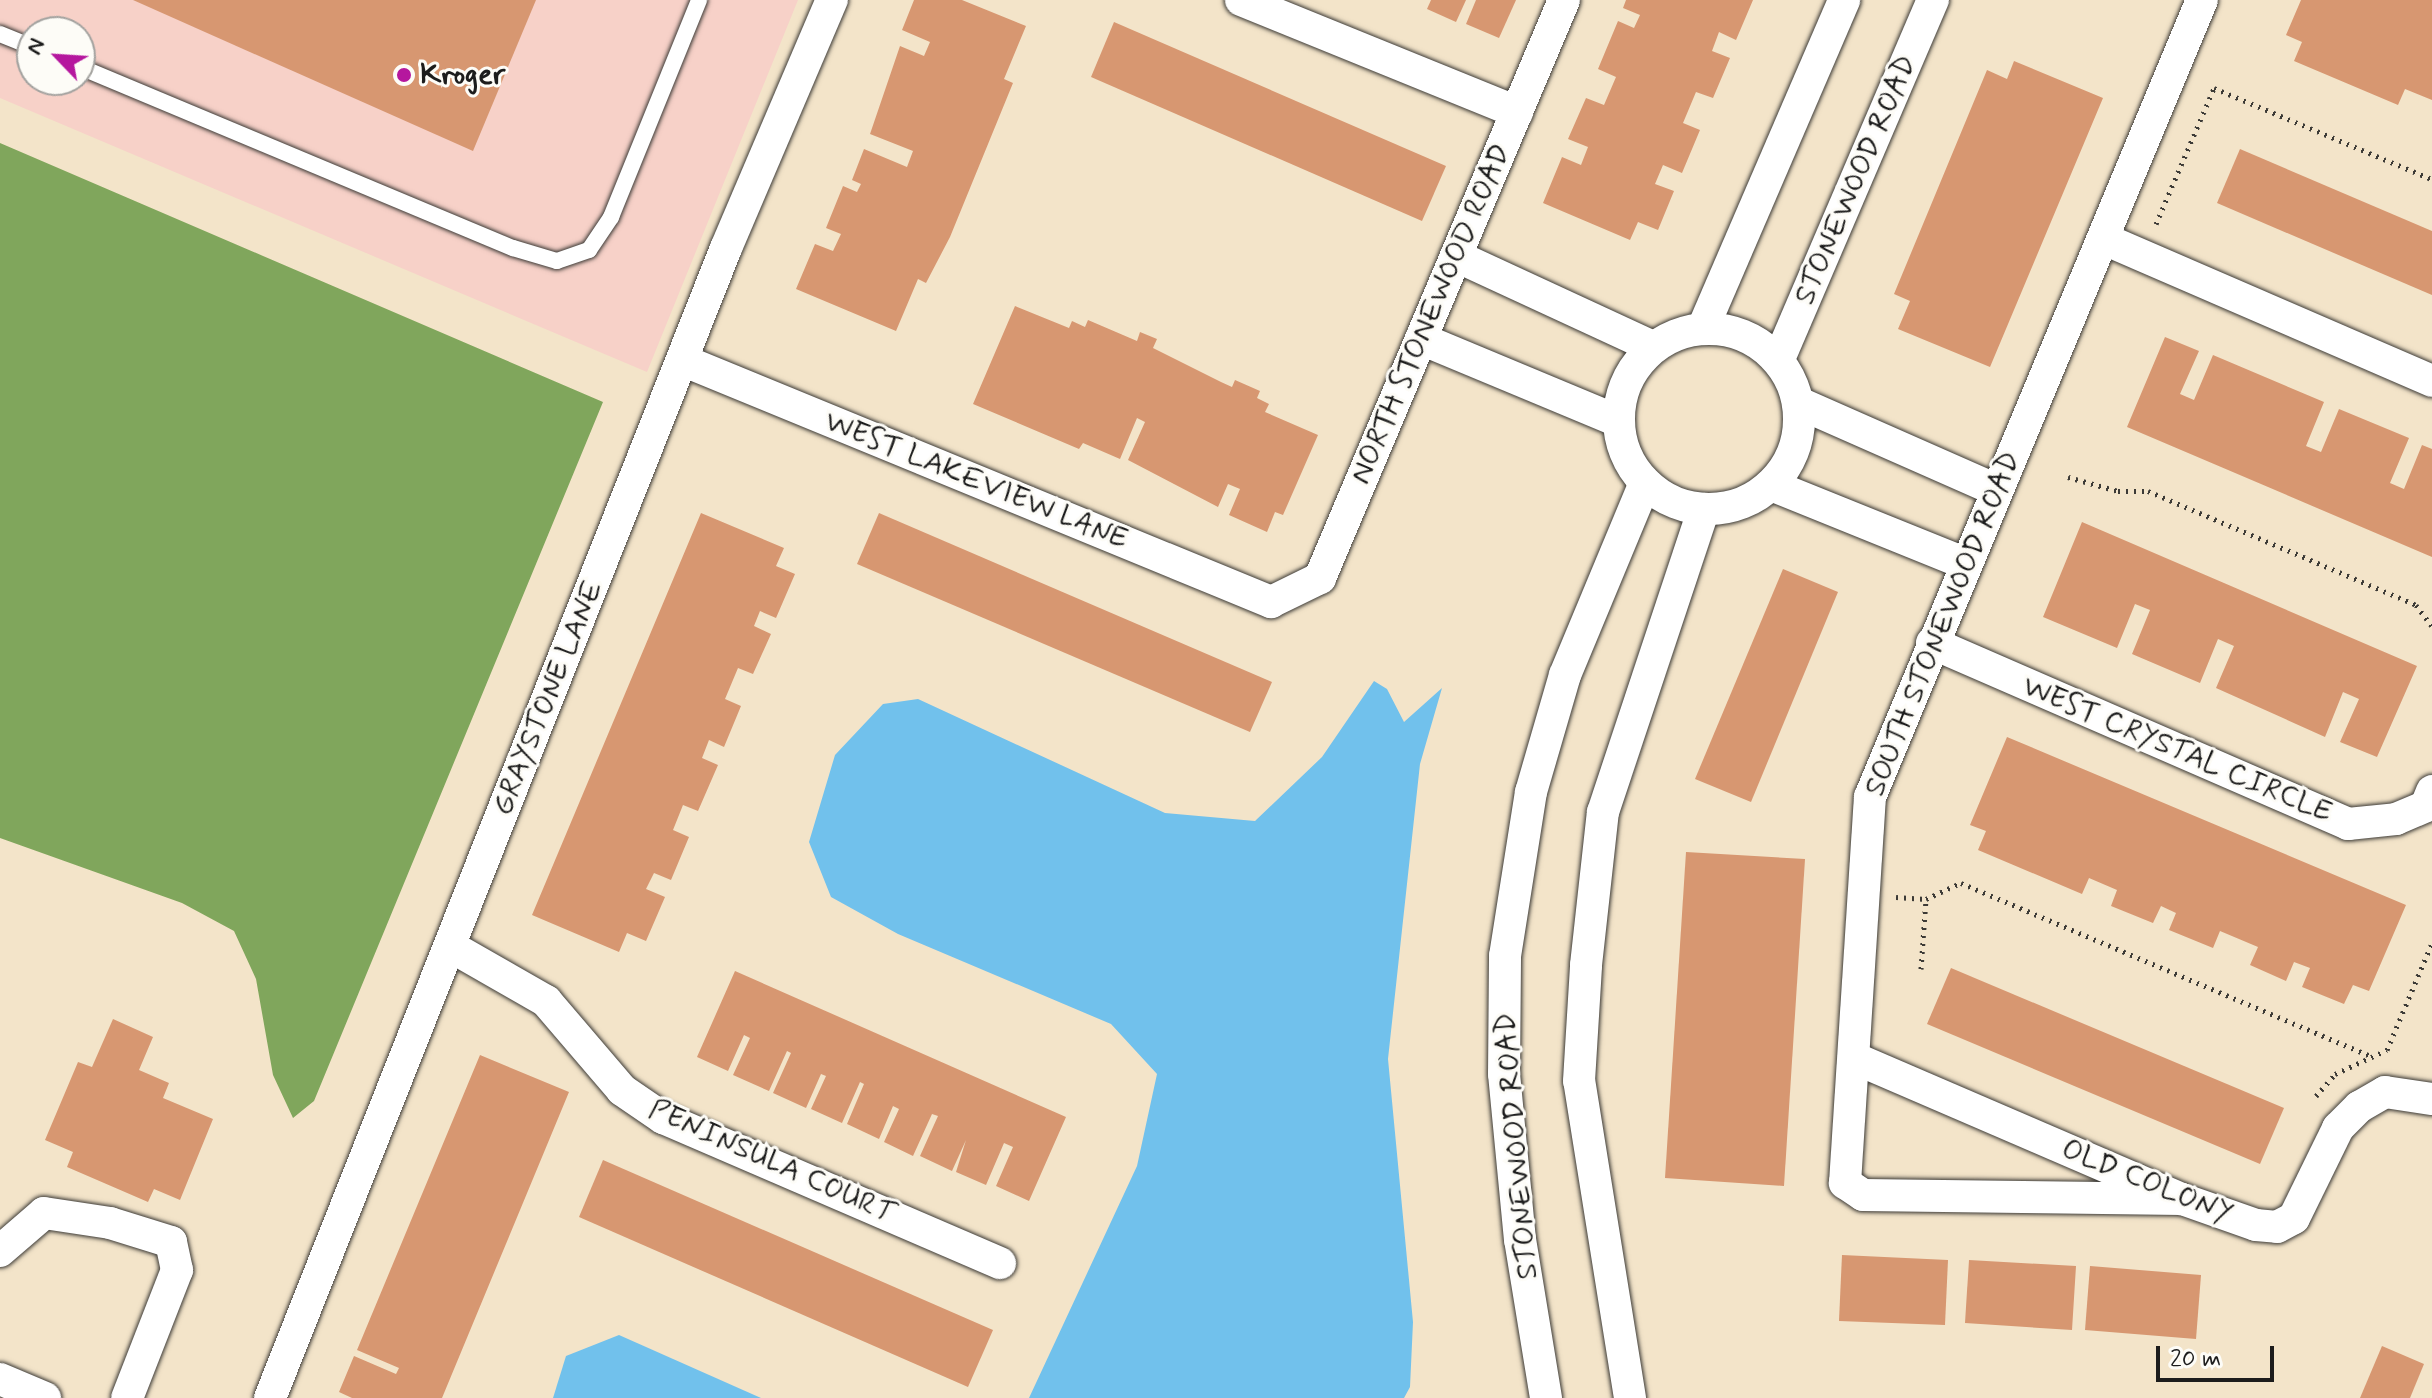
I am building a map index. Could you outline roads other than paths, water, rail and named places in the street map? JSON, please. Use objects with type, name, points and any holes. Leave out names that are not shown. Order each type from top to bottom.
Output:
[{"type":"street","name":"GRAYSTONE LANE","points":[[270,1398],[682,360],[832,0]]},
{"type":"street","points":[[1241,0],[1517,112]]},
{"type":"street","name":"NORTH STONEWOOD ROAD","points":[[1271,602],[1320,578],[1564,0]]},
{"type":"street","points":[[1703,328],[1844,0]]},
{"type":"street","name":"STONEWOOD ROAD","points":[[1779,359],[1933,0]]},
{"type":"street","name":"SOUTH STONEWOOD ROAD","points":[[2182,1199],[1863,1195],[1845,1183],[1870,797],[1964,563],[2104,239],[2202,0]]},
{"type":"street","points":[[2104,239],[2432,381]]},
{"type":"street","points":[[1456,256],[1653,347]]},
{"type":"street","points":[[1703,328],[1731,330],[1757,341],[1779,359],[1799,403],[1796,448],[1771,485],[1740,504],[1704,509],[1672,502],[1645,483],[1626,454],[1618,421],[1627,380],[1653,347],[1703,328]]},
{"type":"street","points":[[1421,339],[1618,421]]},
{"type":"street","name":"WEST LAKEVIEW LANE","points":[[682,360],[1271,602]]},
{"type":"street","points":[[1799,403],[1996,490]]},
{"type":"street","name":"STONEWOOD ROAD","points":[[1546,1398],[1520,1240],[1504,1074],[1505,956],[1531,792],[1561,689],[1645,483]]},
{"type":"street","points":[[1771,485],[1964,563]]},
{"type":"street","points":[[1630,1398],[1579,1081],[1586,965],[1603,812],[1704,509]]},
{"type":"street","name":"WEST CRYSTAL CIRCLE","points":[[1932,643],[2348,824],[2396,819],[2429,798]]},
{"type":"street","name":"PENINSULA COURT","points":[[450,946],[546,1001],[622,1090],[663,1118],[1000,1263]]},
{"type":"street","name":"OLD COLONY","points":[[1854,1058],[2182,1199],[2256,1225],[2277,1227],[2302,1206],[2338,1128],[2385,1092],[2432,1099]]},
{"type":"street","points":[[0,1251],[44,1213],[110,1223],[171,1242],[177,1270],[127,1398]]},
{"type":"street","points":[[0,1379],[45,1398]]},
{"type":"lane","points":[[96,74],[557,261],[589,250],[611,217],[699,0]]},
{"type":"water","points":[[1374,681],[1387,689],[1404,722],[1442,688],[1420,764],[1388,1059],[1413,1322],[1410,1387],[1404,1398],[1029,1398],[1137,1166],[1157,1074],[1111,1024],[898,934],[831,897],[809,842],[835,755],[883,704],[918,699],[1165,813],[1255,821],[1322,757]]},
{"type":"water","points":[[619,1335],[761,1398],[553,1398],[566,1356]]},
{"type":"place","name":"Kroger","points":[[404,75]]}]
